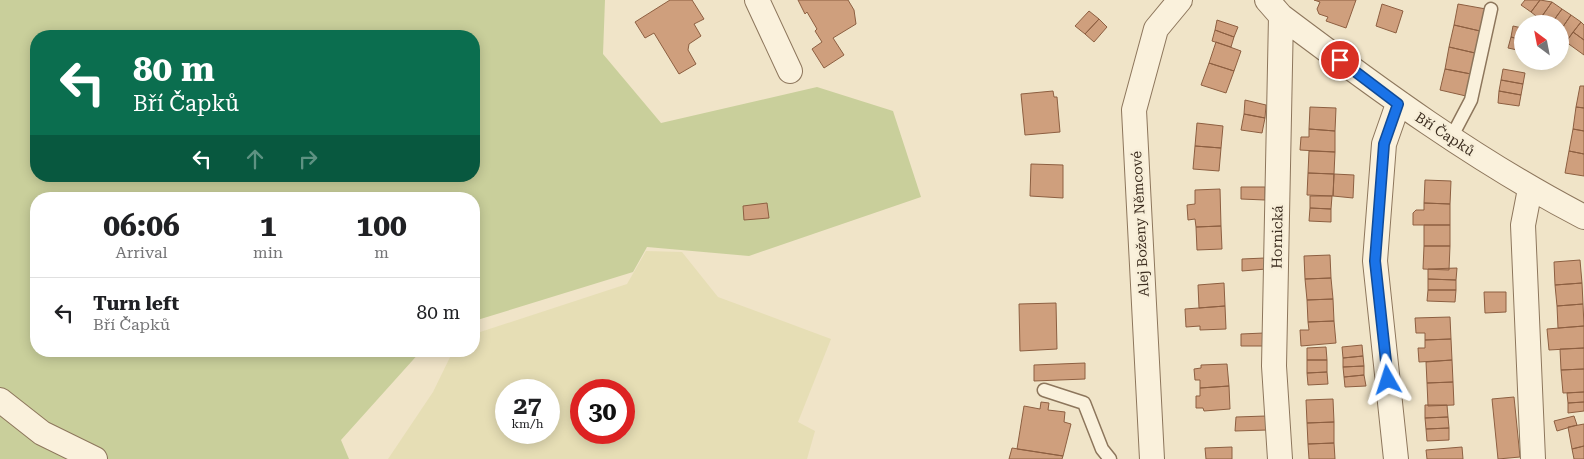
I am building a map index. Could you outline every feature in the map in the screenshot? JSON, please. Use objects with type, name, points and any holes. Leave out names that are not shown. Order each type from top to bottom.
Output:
[{"type":"street","points":[[757,0],[790,71]]},
{"type":"street","name":"Alej Boženy Němcové","points":[[1152,459],[1134,110],[1156,29],[1180,0]]},
{"type":"street","name":"Bří Čapků","points":[[1274,8],[1398,104],[1530,189],[1584,217]]},
{"type":"street","name":"Hornická","points":[[1274,8],[1274,366],[1280,459]]},
{"type":"street","points":[[1396,459],[1375,261],[1384,144],[1398,104]]},
{"type":"street","points":[[1530,189],[1523,225],[1533,459]]},
{"type":"street","points":[[0,400],[42,433],[95,459]]},
{"type":"lane","points":[[1451,138],[1471,100],[1491,10]]},
{"type":"lane","points":[[1044,390],[1084,403],[1102,449],[1110,459]]},
{"type":"shaded area","points":[[646,251],[682,252],[718,297],[831,339],[798,422],[815,431],[807,459],[388,459],[433,392],[450,357],[480,357],[480,332],[627,284]]},
{"type":"green space","points":[[0,0],[605,0],[603,54],[661,123],[817,87],[893,111],[921,197],[749,256],[647,247],[633,272],[480,319],[480,192],[30,192],[30,357],[416,357],[341,440],[349,459],[0,459]]},
{"type":"building","points":[[670,0],[692,0],[704,19],[694,24],[701,36],[689,44],[688,50],[696,64],[679,74],[654,33],[645,38],[635,22]]},
{"type":"building","points":[[798,0],[848,0],[854,10],[856,24],[833,38],[844,55],[824,68],[812,49],[822,42],[815,31],[817,29],[807,12],[805,14]]},
{"type":"building","points":[[1314,0],[1356,0],[1346,28],[1326,21],[1328,17],[1319,14],[1317,9],[1320,2]]},
{"type":"building","points":[[1525,0],[1540,0],[1531,12],[1521,5]]},
{"type":"building","points":[[1540,0],[1552,2],[1543,15],[1535,15],[1531,12]]},
{"type":"building","points":[[1552,2],[1562,9],[1558,15],[1543,15]]},
{"type":"building","points":[[1382,4],[1403,11],[1396,33],[1376,26]]},
{"type":"building","points":[[1458,4],[1486,9],[1480,31],[1454,25]]},
{"type":"building","points":[[1562,9],[1571,15],[1569,18],[1569,15],[1558,15]]},
{"type":"building","points":[[1089,11],[1099,19],[1085,34],[1075,26]]},
{"type":"building","points":[[1571,15],[1581,22],[1569,38],[1569,18]]},
{"type":"building","points":[[1099,19],[1107,27],[1094,42],[1085,34]]},
{"type":"building","points":[[1217,20],[1238,27],[1234,37],[1215,30]]},
{"type":"building","points":[[1581,22],[1584,25],[1584,40],[1573,32]]},
{"type":"building","points":[[1454,25],[1480,31],[1475,53],[1449,47]]},
{"type":"building","points":[[1513,26],[1514,26],[1514,38],[1511,37]]},
{"type":"building","points":[[1215,30],[1234,37],[1231,47],[1212,41]]},
{"type":"building","points":[[1573,32],[1584,40],[1584,55],[1569,44],[1569,38]]},
{"type":"building","points":[[1511,37],[1514,38],[1514,49],[1508,48]]},
{"type":"building","points":[[1216,42],[1241,51],[1234,71],[1209,63]]},
{"type":"building","points":[[1449,47],[1475,53],[1471,74],[1445,69]]},
{"type":"building","points":[[1209,63],[1234,71],[1226,93],[1201,85]]},
{"type":"building","points":[[1445,69],[1471,74],[1466,96],[1440,90]]},
{"type":"building","points":[[1503,69],[1525,73],[1523,84],[1501,80]]},
{"type":"building","points":[[1501,80],[1523,84],[1521,95],[1499,91]]},
{"type":"building","points":[[1580,86],[1584,86],[1584,108],[1576,107]]},
{"type":"building","points":[[1053,91],[1054,97],[1057,97],[1060,132],[1025,135],[1021,94]]},
{"type":"building","points":[[1499,91],[1521,95],[1519,106],[1498,103]]},
{"type":"building","points":[[1245,100],[1266,105],[1265,118],[1244,114]]},
{"type":"building","points":[[1310,107],[1336,108],[1335,131],[1309,129]]},
{"type":"building","points":[[1576,107],[1584,108],[1584,131],[1573,129]]},
{"type":"building","points":[[1244,114],[1265,118],[1262,133],[1241,130]]},
{"type":"building","points":[[1197,123],[1223,126],[1221,148],[1195,146]]},
{"type":"building","points":[[1309,129],[1335,131],[1335,152],[1300,150],[1301,137],[1309,137]]},
{"type":"building","points":[[1573,129],[1584,131],[1584,154],[1569,151]]},
{"type":"building","points":[[1195,146],[1221,148],[1219,171],[1193,169]]},
{"type":"building","points":[[1309,151],[1335,152],[1334,174],[1308,173]]},
{"type":"building","points":[[1569,151],[1584,154],[1584,176],[1565,173]]},
{"type":"building","points":[[1031,164],[1063,165],[1063,198],[1030,196]]},
{"type":"building","points":[[1308,173],[1334,174],[1333,196],[1307,195]]},
{"type":"building","points":[[1334,174],[1354,175],[1353,198],[1333,196]]},
{"type":"building","points":[[1425,180],[1451,181],[1450,204],[1424,203]]},
{"type":"building","points":[[1241,187],[1265,187],[1265,200],[1241,199]]},
{"type":"building","points":[[1220,189],[1221,226],[1196,227],[1195,219],[1188,220],[1187,205],[1195,204],[1195,190]]},
{"type":"building","points":[[1310,196],[1332,196],[1331,209],[1310,208]]},
{"type":"building","points":[[767,203],[769,218],[744,220],[743,206]]},
{"type":"building","points":[[1424,203],[1450,204],[1450,225],[1413,225],[1413,213],[1416,210],[1424,210]]},
{"type":"building","points":[[1310,208],[1331,209],[1331,222],[1309,221]]},
{"type":"building","points":[[1424,225],[1450,225],[1450,246],[1424,246]]},
{"type":"building","points":[[1221,226],[1222,249],[1197,250],[1196,227]]},
{"type":"building","points":[[1424,246],[1450,246],[1449,270],[1423,269]]},
{"type":"building","points":[[1330,255],[1331,278],[1305,279],[1304,256]]},
{"type":"building","points":[[1265,258],[1266,269],[1242,271],[1242,259]]},
{"type":"building","points":[[1580,260],[1582,283],[1555,285],[1554,262]]},
{"type":"building","points":[[1457,268],[1456,280],[1428,279],[1428,269]]},
{"type":"building","points":[[1331,278],[1333,299],[1307,300],[1305,279]]},
{"type":"building","points":[[1428,279],[1456,280],[1456,290],[1428,290]]},
{"type":"building","points":[[1224,283],[1225,306],[1199,308],[1198,285]]},
{"type":"building","points":[[1582,283],[1583,304],[1557,306],[1555,285]]},
{"type":"building","points":[[1428,290],[1456,290],[1455,302],[1427,301]]},
{"type":"building","points":[[1484,292],[1506,292],[1506,312],[1485,313]]},
{"type":"building","points":[[1333,299],[1334,321],[1308,322],[1307,300]]},
{"type":"building","points":[[1056,303],[1057,349],[1020,351],[1019,304]]},
{"type":"building","points":[[1583,304],[1584,326],[1558,328],[1557,306]]},
{"type":"building","points":[[1225,306],[1226,329],[1200,330],[1200,326],[1186,327],[1185,309]]},
{"type":"building","points":[[1450,317],[1451,339],[1425,340],[1425,333],[1416,333],[1415,318]]},
{"type":"building","points":[[1334,321],[1336,343],[1301,346],[1300,330],[1309,330],[1308,322]]},
{"type":"building","points":[[1584,326],[1584,348],[1549,350],[1547,329]]},
{"type":"building","points":[[1264,333],[1264,346],[1241,346],[1241,334]]},
{"type":"building","points":[[1451,339],[1452,360],[1419,362],[1418,348],[1425,348],[1425,340]]},
{"type":"building","points":[[1362,345],[1363,356],[1343,358],[1342,347]]},
{"type":"building","points":[[1326,347],[1327,360],[1307,360],[1307,348]]},
{"type":"building","points":[[1584,348],[1584,369],[1561,370],[1560,349]]},
{"type":"building","points":[[1363,356],[1364,366],[1343,367],[1343,358]]},
{"type":"building","points":[[1307,360],[1327,360],[1327,372],[1307,373]]},
{"type":"building","points":[[1452,360],[1453,382],[1427,383],[1426,362]]},
{"type":"building","points":[[1085,363],[1085,379],[1034,381],[1034,365]]},
{"type":"building","points":[[1227,364],[1229,386],[1200,388],[1200,380],[1195,380],[1194,369],[1201,368],[1201,365]]},
{"type":"building","points":[[1364,366],[1364,375],[1344,377],[1343,367]]},
{"type":"building","points":[[1584,369],[1584,392],[1563,393],[1561,370]]},
{"type":"building","points":[[1327,372],[1328,384],[1308,385],[1307,373]]},
{"type":"building","points":[[1364,375],[1366,386],[1345,387],[1344,377]]},
{"type":"building","points":[[1453,382],[1454,405],[1428,406],[1427,383]]},
{"type":"building","points":[[1229,386],[1230,409],[1204,411],[1203,408],[1196,408],[1196,396],[1200,396],[1200,388]]},
{"type":"building","points":[[1584,392],[1584,402],[1568,403],[1567,393]]},
{"type":"building","points":[[1514,397],[1520,457],[1498,459],[1492,399]]},
{"type":"building","points":[[1333,399],[1334,422],[1307,423],[1306,400]]},
{"type":"building","points":[[1041,402],[1049,403],[1048,410],[1065,412],[1064,422],[1071,424],[1063,456],[1017,449],[1024,406],[1040,409]]},
{"type":"building","points":[[1584,402],[1584,411],[1568,413],[1568,403]]},
{"type":"building","points":[[1425,405],[1447,405],[1448,417],[1425,418]]},
{"type":"building","points":[[1266,416],[1267,430],[1235,431],[1236,417]]},
{"type":"building","points":[[1574,416],[1577,425],[1557,431],[1554,421]]},
{"type":"building","points":[[1448,417],[1449,428],[1426,429],[1425,418]]},
{"type":"building","points":[[1334,422],[1334,443],[1308,444],[1307,423]]},
{"type":"building","points":[[1584,424],[1584,446],[1572,449],[1568,427]]},
{"type":"building","points":[[1449,428],[1449,440],[1427,441],[1426,429]]},
{"type":"building","points":[[1334,443],[1335,459],[1309,459],[1308,444]]},
{"type":"building","points":[[1584,446],[1584,459],[1574,459],[1572,449]]},
{"type":"building","points":[[1232,447],[1232,459],[1206,459],[1205,448]]},
{"type":"building","points":[[1462,447],[1463,459],[1427,459],[1426,450]]},
{"type":"building","points":[[1012,448],[1063,456],[1062,459],[1009,459]]},
{"type":"route","points":[[1340,60],[1398,104],[1384,144],[1375,261],[1388,380]]}]
